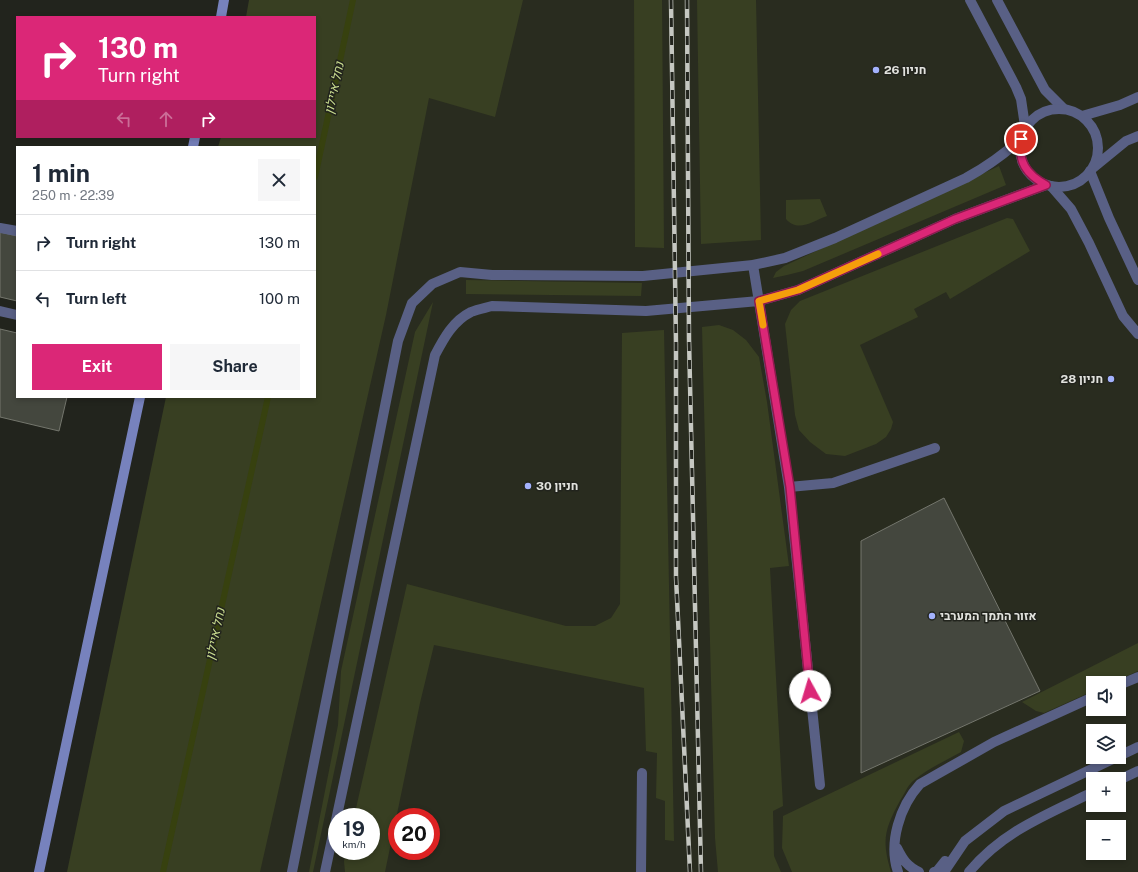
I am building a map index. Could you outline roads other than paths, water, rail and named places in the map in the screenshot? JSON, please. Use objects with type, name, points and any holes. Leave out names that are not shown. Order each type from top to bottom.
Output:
[{"type":"main road","points":[[221,16],[224,0]]},
{"type":"main road","points":[[39,872],[140,398]]},
{"type":"street","points":[[970,0],[1021,99],[1025,126],[1021,139],[1020,150],[1022,161],[1028,171],[1036,179],[1049,185],[1061,187],[1070,185],[1079,181],[1126,141],[1138,136]]},
{"type":"street","points":[[997,0],[1045,90],[1064,109]]},
{"type":"street","points":[[1082,116],[1113,108],[1138,97]]},
{"type":"street","points":[[1025,126],[1042,112],[1053,109],[1073,111],[1082,116],[1090,124],[1096,134],[1098,145],[1097,157],[1091,170],[1109,218],[1138,280]]},
{"type":"street","points":[[292,872],[398,341],[412,304],[432,284],[460,272],[492,275],[643,276],[753,265],[785,258],[836,238],[958,182],[984,168],[1000,157],[1021,139]]},
{"type":"street","points":[[325,872],[435,355],[446,334],[460,320],[471,312],[492,306],[646,311],[759,301],[798,290],[955,219],[1049,185]]},
{"type":"street","points":[[1049,185],[1071,209],[1089,243],[1123,316],[1138,334]]},
{"type":"street","points":[[0,228],[16,231]]},
{"type":"street","points":[[753,265],[790,487],[820,786]]},
{"type":"street","points":[[0,311],[16,315]]},
{"type":"street","points":[[790,487],[833,482],[935,448]]},
{"type":"street","points":[[1126,682],[1138,677]]},
{"type":"street","points":[[898,872],[896,865],[895,844],[898,824],[904,806],[920,784],[994,742],[1086,700]]},
{"type":"street","points":[[1126,753],[1138,747]]},
{"type":"street","points":[[934,872],[965,841],[1004,811],[1103,764]]},
{"type":"street","points":[[1126,777],[1138,771]]},
{"type":"street","points":[[641,872],[642,773]]},
{"type":"street","points":[[969,872],[996,844],[1018,830],[1086,796]]},
{"type":"street","points":[[944,872],[965,841]]},
{"type":"street","points":[[895,844],[902,858],[910,868],[919,872]]},
{"type":"waterway","name":"נחל איילון","points":[[316,172],[353,0]]},
{"type":"waterway","name":"נחל איילון","points":[[163,872],[268,398]]},
{"type":"railway","points":[[671,0],[676,344],[676,577],[690,872]]},
{"type":"railway","points":[[687,0],[689,339],[701,872]]},
{"type":"place","name":"חניון 26","points":[[876,70]]},
{"type":"place","name":"חניון 28","points":[[1111,379]]},
{"type":"place","name":"חניון 30","points":[[528,486]]},
{"type":"place","name":"אזור התמך המערבי","points":[[932,616]]}]
